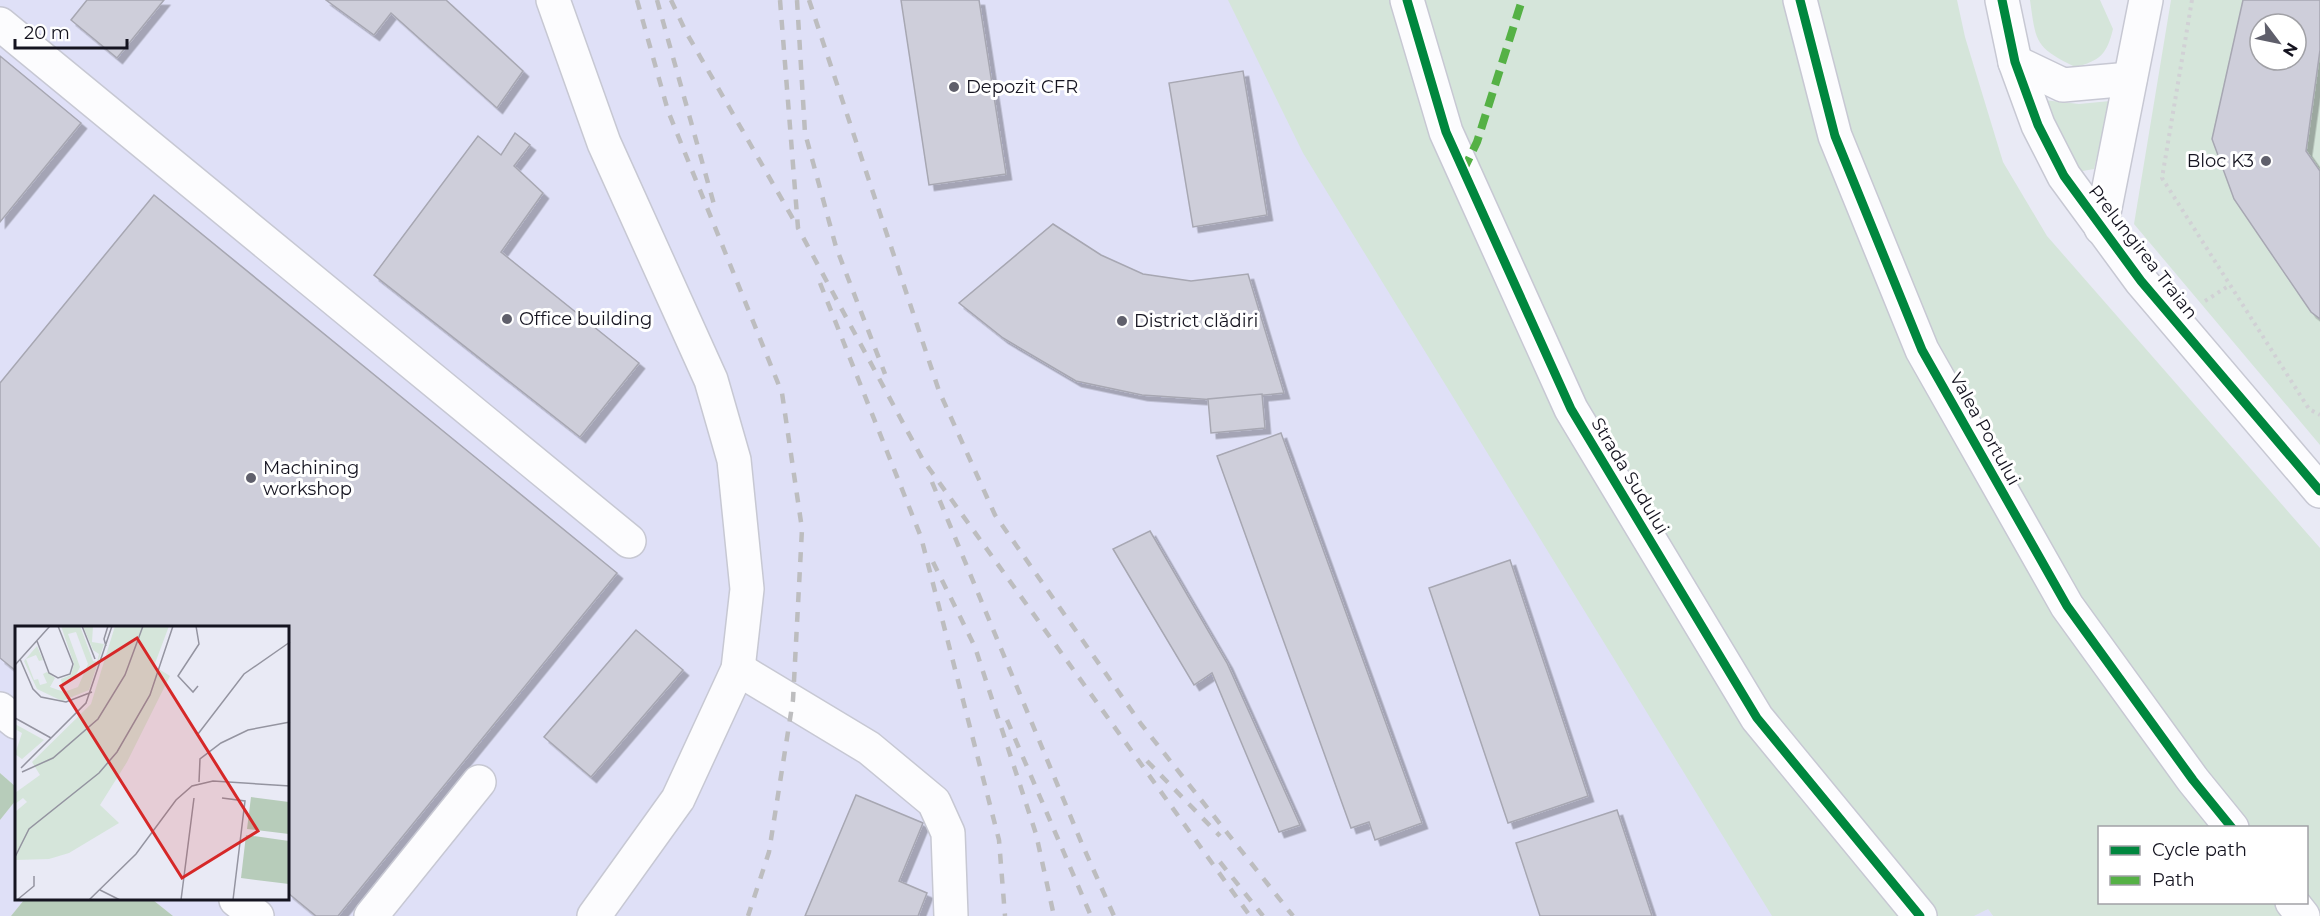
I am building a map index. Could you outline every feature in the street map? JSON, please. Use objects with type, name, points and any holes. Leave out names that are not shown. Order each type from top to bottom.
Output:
[{"type":"street","points":[[553,0],[604,143],[711,380],[734,460],[747,589],[738,669],[678,799],[594,916]]},
{"type":"street","name":"Strada Sudului","points":[[1407,0],[1446,132],[1571,409],[1758,718],[1920,916]]},
{"type":"street","name":"Valea Portului","points":[[1800,0],[1835,136],[1922,350],[2067,606],[2193,780],[2230,826]]},
{"type":"street","name":"Prelungirea Traian","points":[[2002,0],[2015,62],[2038,125],[2064,176],[2141,282],[2320,491]]},
{"type":"street","points":[[2101,228],[2146,0]]},
{"type":"street","points":[[0,24],[629,541]]},
{"type":"street","points":[[2015,62],[2063,85],[2130,79]]},
{"type":"street","points":[[738,669],[869,748],[934,802],[948,833],[951,916]]},
{"type":"street","points":[[0,709],[15,721]]},
{"type":"street","points":[[371,916],[479,782]]},
{"type":"street","points":[[237,901],[257,916]]},
{"type":"street","points":[[2293,904],[2303,916]]},
{"type":"path","points":[[2192,0],[2162,178],[2308,409],[2320,415]]},
{"type":"path","points":[[2204,302],[2230,285]]},
{"type":"shaded area","points":[[0,0],[1514,0],[1826,681],[1993,916],[173,916],[154,901],[290,901],[290,626],[15,626],[15,786],[0,773]]},
{"type":"shaded area","points":[[1228,0],[1957,0],[1965,37],[2003,162],[2047,236],[2320,548],[2320,916],[1993,916],[1988,909],[1974,916],[1772,916],[1303,153]]},
{"type":"shaded area","points":[[2030,0],[2100,0],[2113,29],[2105,50],[2091,62],[2075,67],[2052,54],[2036,35]]},
{"type":"shaded area","points":[[2171,0],[2243,0],[2212,139],[2234,199],[2311,312],[2320,319],[2320,445],[2134,224]]},
{"type":"shaded area","points":[[2320,50],[2320,171],[2306,151]]},
{"type":"shaded area","points":[[2044,100],[2079,104],[2110,101],[2094,169],[2077,172]]},
{"type":"shaded area","points":[[0,773],[15,786],[15,801],[0,820]]},
{"type":"shaded area","points":[[15,801],[15,901],[23,901],[11,916],[0,916],[0,820]]},
{"type":"shaded area","points":[[23,901],[154,901],[173,916],[11,916]]},
{"type":"building","points":[[87,0],[164,0],[117,58],[71,20]]},
{"type":"building","points":[[326,0],[446,0],[523,71],[497,108],[391,13],[374,35]]},
{"type":"building","name":"Depozit CFR","points":[[901,0],[979,0],[1006,174],[929,185]]},
{"type":"building","name":"Bloc K3","points":[[2243,0],[2320,0],[2320,50],[2306,151],[2320,171],[2320,319],[2311,312],[2234,199],[2212,139]]},
{"type":"building","points":[[0,56],[81,123],[0,222]]},
{"type":"building","points":[[1243,71],[1267,215],[1193,227],[1169,83]]},
{"type":"building","name":"Office building","points":[[515,133],[530,145],[514,166],[543,193],[501,252],[639,363],[580,437],[374,275],[478,136],[501,155]]},
{"type":"building","name":"Machining workshop","points":[[154,195],[617,573],[338,916],[316,916],[290,895],[290,626],[15,626],[15,670],[0,658],[0,383]]},
{"type":"building","name":"District clădiri","points":[[1053,224],[1101,255],[1143,274],[1191,281],[1248,274],[1284,393],[1216,400],[1142,395],[1076,381],[1003,338],[959,303]]},
{"type":"building","points":[[1262,394],[1265,428],[1211,433],[1208,399]]},
{"type":"building","points":[[1281,433],[1422,823],[1375,840],[1369,822],[1351,828],[1217,456]]},
{"type":"building","points":[[1150,531],[1227,663],[1300,825],[1279,832],[1212,673],[1194,685],[1113,549]]},
{"type":"building","points":[[1510,560],[1588,796],[1508,823],[1429,588]]},
{"type":"building","points":[[636,630],[683,670],[591,777],[544,737]]},
{"type":"building","points":[[856,795],[923,823],[899,881],[927,893],[918,916],[805,916]]},
{"type":"building","points":[[1617,810],[1652,916],[1540,916],[1516,843]]},
{"type":"railway","points":[[637,0],[668,111],[782,393],[802,529],[793,700],[769,852],[748,916]]},
{"type":"railway","points":[[657,0],[715,208]]},
{"type":"railway","points":[[671,0],[686,32],[796,224]]},
{"type":"railway","points":[[780,0],[798,228],[923,460],[1250,916]]},
{"type":"railway","points":[[797,0],[805,133],[836,247],[885,374]]},
{"type":"railway","points":[[809,0],[939,391],[995,515],[1141,724],[1293,916]]},
{"type":"railway","points":[[820,283],[921,537],[999,840],[1005,916]]},
{"type":"railway","points":[[932,482],[1114,916]]},
{"type":"railway","points":[[933,562],[975,647],[1036,834],[1054,916]]},
{"type":"railway","points":[[1007,720],[1091,916]]},
{"type":"railway","points":[[1147,761],[1220,836]]},
{"type":"railway","points":[[1220,862],[1263,916]]},
{"type":"marked path","points":[[1463,171],[1477,142],[1522,0]]},
{"type":"cycle path","points":[[1407,0],[1446,132],[1571,409],[1757,718],[1920,916]]},
{"type":"cycle path","points":[[1800,0],[1835,136],[1922,350],[2067,606],[2193,780],[2230,826]]},
{"type":"cycle path","points":[[2002,0],[2015,62],[2038,125],[2064,176],[2141,281],[2320,491]]},
{"type":"place","name":"Depozit CFR","points":[[954,87]]},
{"type":"place","name":"Bloc K3","points":[[2266,161]]},
{"type":"place","name":"Office building","points":[[507,319]]},
{"type":"place","name":"District clădiri","points":[[1122,321]]},
{"type":"place","name":"Machining workshop","points":[[251,478]]}]
